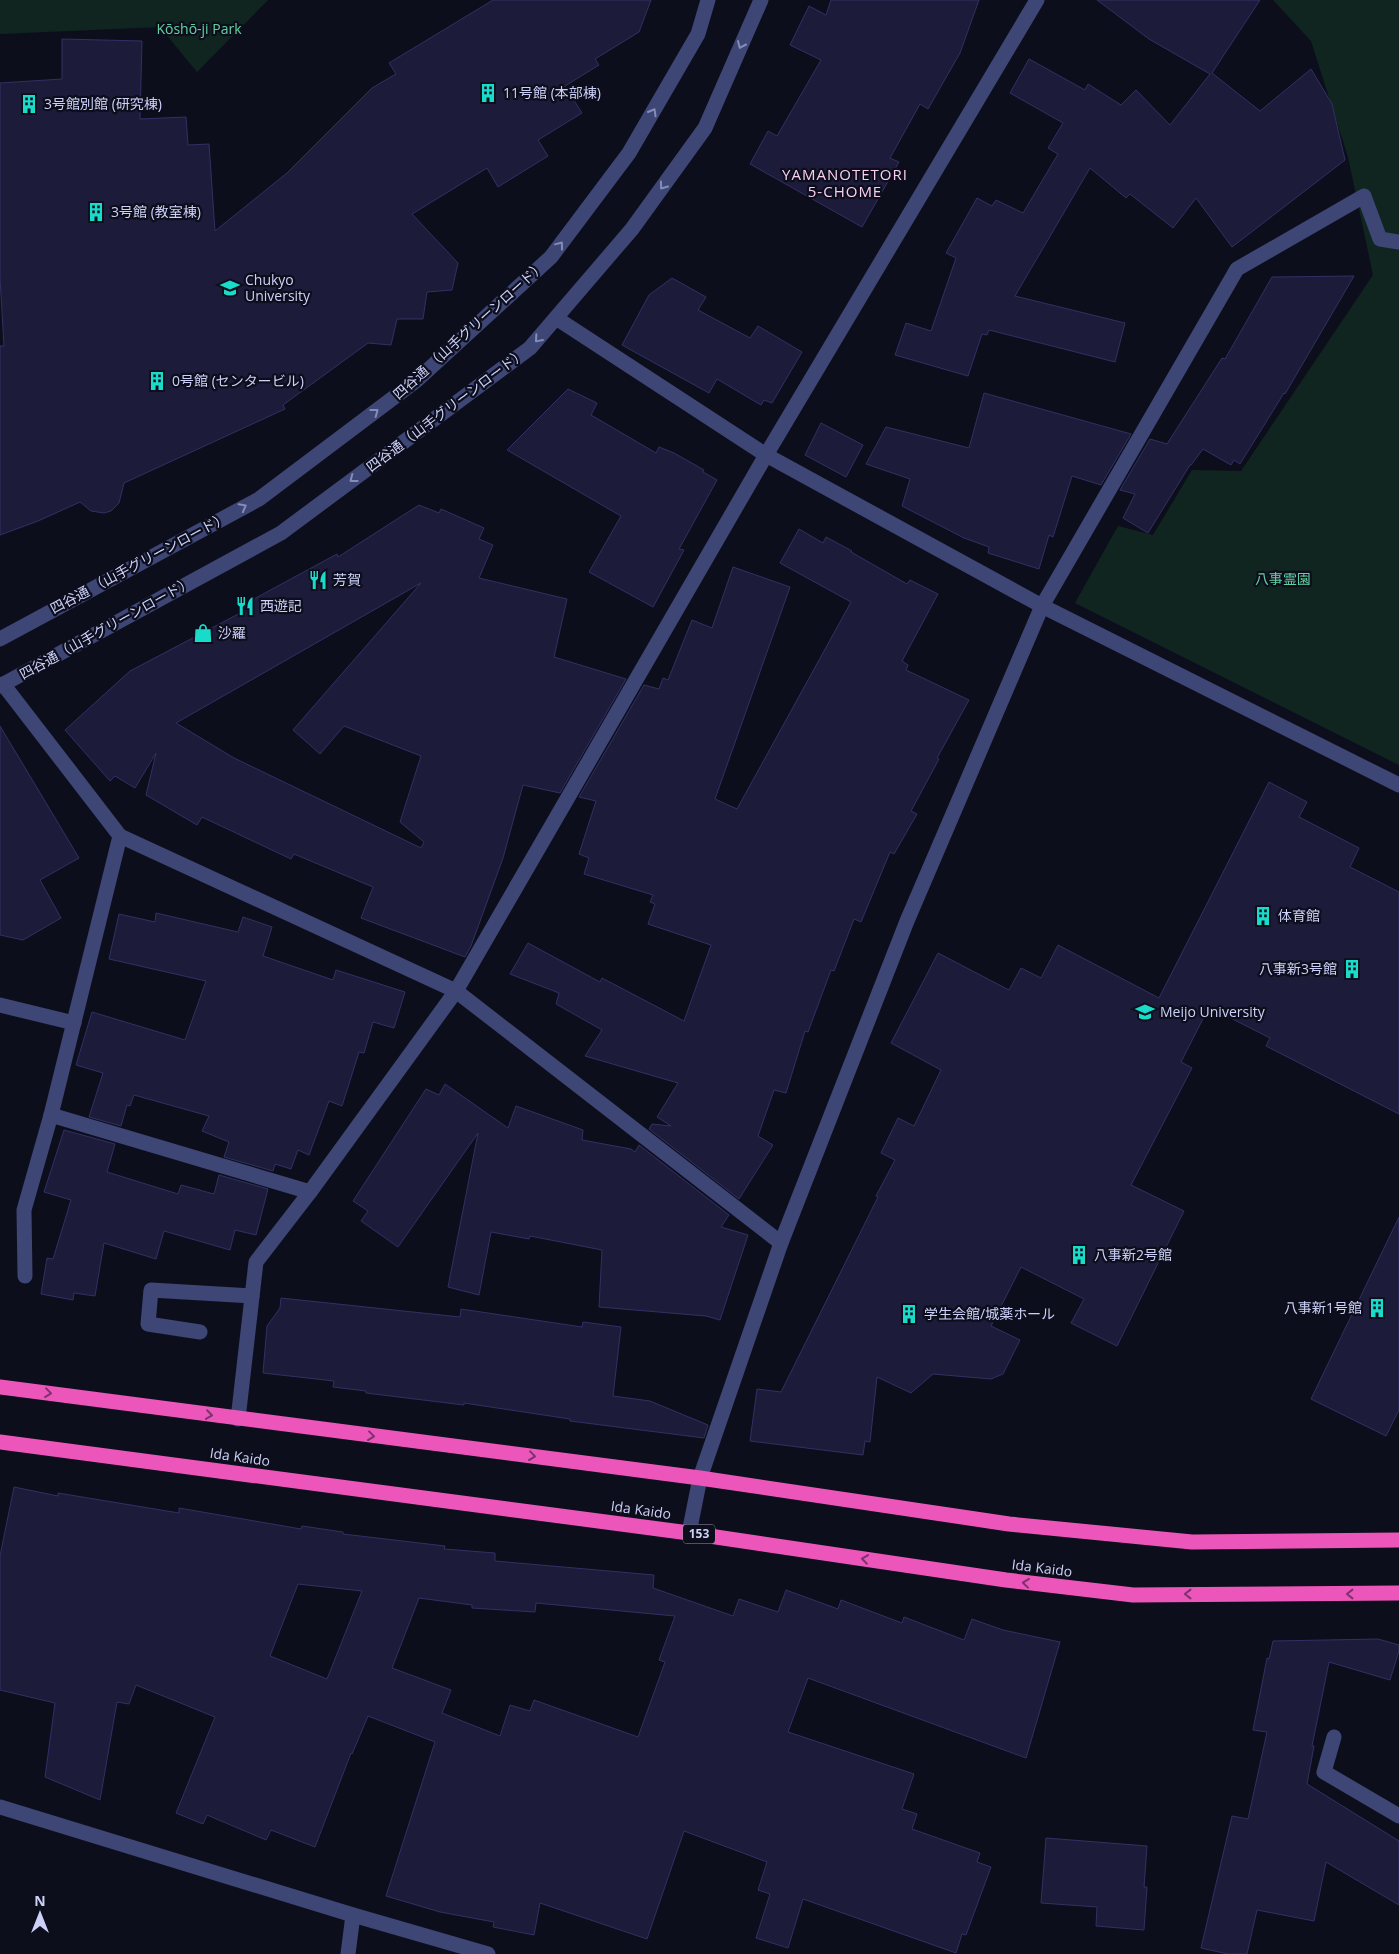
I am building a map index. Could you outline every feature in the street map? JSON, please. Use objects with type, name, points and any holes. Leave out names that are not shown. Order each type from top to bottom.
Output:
[{"type":"highway","points":[[0,1387],[700,1478],[1009,1524],[1192,1542],[1399,1540]]},
{"type":"highway","name":"Ida Kaido","points":[[0,1442],[689,1533],[1006,1580],[1133,1595],[1399,1593]]},
{"type":"street","name":"四谷通 （山手グリーンロード）","points":[[0,639],[259,499],[417,380],[551,257],[629,152],[698,34],[708,0]]},
{"type":"street","name":"四谷通（山手グリーンロード）","points":[[2,685],[281,533],[530,348],[632,229],[705,128],[761,0]]},
{"type":"street","points":[[238,1419],[256,1262],[310,1192],[456,991],[766,455],[1037,0]]},
{"type":"street","points":[[689,1533],[700,1478],[781,1243],[908,921],[1042,606],[1237,269],[1364,196],[1380,239],[1399,242]]},
{"type":"street","points":[[556,318],[766,455],[1042,606],[1399,785]]},
{"type":"street","points":[[2,685],[120,836],[456,991],[781,1243]]},
{"type":"street","points":[[25,1276],[24,1210],[51,1115],[120,836]]},
{"type":"street","points":[[0,1005],[74,1023]]},
{"type":"street","points":[[51,1115],[310,1192]]},
{"type":"street","points":[[200,1332],[148,1324],[152,1290],[252,1296]]},
{"type":"street","points":[[1334,1737],[1324,1772],[1399,1816]]},
{"type":"street","points":[[0,1807],[353,1915],[488,1954]]},
{"type":"street","points":[[348,1954],[353,1915]]},
{"type":"green space","name":"Kōshō-ji Park","points":[[0,0],[268,0],[197,72],[160,27],[0,34]]},
{"type":"green space","name":"八事霊園","points":[[1273,0],[1399,0],[1399,765],[1075,603],[1118,526],[1153,535],[1192,470],[1241,471],[1373,275],[1348,157],[1311,41]]},
{"type":"building","name":"Chukyo University","points":[[493,0],[651,0],[639,32],[595,59],[599,65],[565,86],[582,113],[538,140],[548,156],[498,187],[487,168],[412,214],[458,263],[452,290],[427,292],[423,319],[397,319],[391,345],[368,343],[283,405],[285,409],[124,483],[119,503],[111,511],[104,513],[91,511],[80,502],[38,521],[0,535],[0,346],[4,346],[0,278],[0,83],[62,79],[62,39],[142,41],[140,119],[186,117],[188,145],[209,144],[215,231],[287,173],[372,88],[396,74],[389,63]]},
{"type":"building","points":[[831,0],[979,0],[960,53],[928,109],[920,104],[890,158],[899,162],[862,227],[750,164],[768,131],[777,136],[821,60],[790,45],[809,6],[826,15]]},
{"type":"building","points":[[1097,0],[1260,0],[1212,73],[1260,111],[1311,69],[1332,104],[1345,160],[1232,247],[1196,198],[1173,228],[1130,194],[1126,198],[1090,168],[1015,296],[1125,323],[1115,362],[989,330],[987,335],[982,334],[968,376],[895,355],[906,323],[931,331],[956,258],[946,253],[977,198],[992,206],[996,200],[1023,213],[1058,154],[1048,148],[1063,123],[1010,93],[1029,59],[1085,90],[1088,84],[1121,105],[1136,90],[1170,125],[1210,74],[1149,39]]},
{"type":"building","points":[[1354,276],[1285,394],[1240,464],[1234,460],[1231,465],[1203,449],[1190,465],[1148,533],[1123,518],[1135,494],[1120,490],[1150,439],[1167,444],[1222,358],[1225,359],[1272,277]]},
{"type":"building","points":[[672,278],[706,297],[698,310],[750,338],[758,326],[802,352],[772,403],[764,400],[761,405],[717,379],[709,393],[622,345],[649,295]]},
{"type":"building","points":[[568,389],[597,403],[591,415],[656,453],[659,447],[674,453],[704,470],[703,472],[717,480],[679,549],[684,550],[653,607],[589,572],[621,516],[507,450]]},
{"type":"building","points":[[984,393],[1131,434],[1101,485],[1072,476],[1053,537],[1049,535],[1039,569],[988,553],[989,547],[964,538],[902,506],[910,479],[866,464],[886,427],[969,448]]},
{"type":"building","points":[[821,423],[863,445],[846,477],[805,455]]},
{"type":"building","points":[[419,505],[439,513],[441,509],[484,528],[479,539],[493,545],[479,578],[567,599],[554,657],[626,679],[560,793],[523,785],[503,858],[471,946],[465,957],[361,918],[373,887],[294,854],[291,859],[202,817],[197,825],[146,795],[156,753],[135,788],[115,776],[110,781],[65,730],[130,671],[244,611],[241,606],[337,554],[338,557]],"holes":[[[421,583],[293,730],[320,754],[344,726],[421,756],[400,822],[424,842],[421,848],[234,758],[176,723]]]},
{"type":"building","points":[[799,529],[823,543],[826,537],[907,584],[910,580],[938,594],[902,661],[908,665],[906,670],[969,700],[937,758],[939,759],[911,811],[917,814],[894,854],[890,852],[861,922],[854,919],[834,971],[831,970],[808,1032],[805,1031],[786,1093],[774,1090],[758,1136],[773,1145],[739,1199],[649,1129],[652,1124],[671,1126],[657,1117],[678,1083],[585,1056],[602,1030],[556,1004],[559,993],[510,974],[528,943],[600,982],[602,978],[684,1021],[711,945],[648,924],[655,904],[650,902],[653,895],[584,874],[589,858],[579,854],[596,801],[579,797],[644,685],[659,689],[663,678],[668,680],[692,620],[712,628],[733,567],[790,587],[715,799],[737,809],[851,602],[780,563]]},
{"type":"building","points":[[0,726],[79,858],[40,880],[61,918],[23,940],[0,935]]},
{"type":"building","points":[[1269,782],[1307,802],[1299,817],[1359,848],[1350,867],[1399,892],[1399,1114],[1266,1046],[1270,1038],[1209,1007],[1181,1062],[1192,1068],[1131,1185],[1184,1211],[1117,1346],[1071,1323],[1084,1299],[1021,1267],[991,1326],[1020,1340],[1003,1374],[991,1379],[933,1374],[911,1393],[877,1377],[870,1442],[865,1441],[863,1455],[750,1441],[757,1389],[781,1392],[895,1160],[881,1153],[898,1118],[914,1126],[941,1070],[891,1043],[938,953],[1009,990],[1021,968],[1041,978],[1058,945],[1159,998]]},
{"type":"building","points":[[156,913],[238,932],[243,917],[272,927],[263,956],[333,980],[336,970],[405,992],[394,1028],[373,1022],[364,1053],[359,1052],[342,1106],[329,1101],[309,1155],[298,1150],[291,1169],[275,1164],[273,1171],[224,1157],[229,1142],[202,1131],[209,1116],[134,1095],[130,1106],[127,1105],[121,1126],[89,1117],[103,1073],[76,1065],[92,1012],[185,1040],[206,981],[109,959],[119,914],[155,922]]},
{"type":"building","points":[[445,1084],[508,1128],[516,1106],[583,1130],[582,1140],[631,1149],[635,1152],[639,1145],[729,1215],[721,1227],[748,1235],[720,1320],[706,1316],[599,1307],[602,1250],[530,1236],[529,1239],[491,1232],[479,1295],[448,1287],[478,1133],[398,1247],[361,1221],[368,1211],[353,1201],[426,1089],[439,1095]]},
{"type":"building","points":[[64,1130],[115,1144],[107,1172],[178,1194],[181,1185],[214,1194],[219,1175],[268,1189],[256,1235],[235,1230],[230,1250],[164,1231],[156,1259],[104,1243],[95,1296],[74,1293],[73,1300],[41,1294],[47,1258],[53,1259],[71,1200],[44,1192]]},
{"type":"building","name":"八事新1号館","points":[[1399,1217],[1399,1410],[1386,1436],[1311,1399]]},
{"type":"building","points":[[281,1298],[460,1317],[461,1309],[582,1327],[583,1322],[621,1327],[613,1396],[650,1401],[708,1425],[704,1438],[570,1421],[570,1419],[464,1403],[464,1405],[366,1393],[366,1391],[333,1387],[334,1381],[263,1373],[267,1326],[280,1308]]},
{"type":"building","points":[[14,1487],[58,1496],[58,1493],[179,1513],[179,1508],[301,1529],[302,1526],[343,1532],[343,1534],[445,1546],[444,1549],[495,1553],[495,1561],[654,1575],[653,1588],[733,1616],[739,1599],[778,1612],[786,1590],[838,1609],[841,1600],[902,1623],[904,1617],[964,1640],[972,1619],[1003,1630],[1060,1642],[1026,1758],[808,1678],[788,1732],[914,1774],[902,1809],[917,1814],[912,1829],[980,1853],[977,1862],[991,1867],[966,1935],[962,1934],[956,1953],[803,1899],[788,1948],[756,1938],[770,1894],[758,1890],[767,1862],[684,1831],[647,1939],[540,1903],[534,1935],[493,1927],[494,1922],[440,1912],[386,1896],[435,1742],[368,1716],[351,1753],[315,1847],[271,1830],[266,1840],[207,1815],[203,1824],[176,1813],[215,1717],[136,1685],[129,1704],[117,1702],[100,1800],[45,1777],[55,1703],[0,1690],[0,1556]],"holes":[[[298,1584],[362,1591],[327,1679],[270,1656]],[[419,1598],[472,1605],[472,1608],[535,1612],[536,1603],[675,1616],[659,1660],[665,1662],[638,1737],[534,1700],[530,1711],[510,1705],[500,1736],[442,1713],[451,1690],[392,1668]]]},
{"type":"building","points":[[1378,1639],[1399,1645],[1390,1680],[1329,1662],[1312,1746],[1314,1746],[1307,1784],[1399,1841],[1399,1905],[1326,1862],[1314,1921],[1257,1910],[1247,1954],[1228,1954],[1201,1948],[1232,1816],[1248,1819],[1267,1732],[1253,1730],[1267,1658],[1269,1659],[1273,1641]]},
{"type":"building","points":[[1046,1838],[1147,1846],[1144,1887],[1147,1887],[1144,1930],[1096,1926],[1097,1907],[1041,1903]]},
{"type":"place","name":"11号館 (本部棟)","points":[[488,93]]},
{"type":"place","name":"3号館別館 (研究棟)","points":[[29,104]]},
{"type":"place","name":"3号館 (教室棟)","points":[[96,212]]},
{"type":"place","name":"Chukyo University","points":[[230,288]]},
{"type":"place","name":"0号館 (センタービル)","points":[[157,381]]},
{"type":"place","name":"芳賀","points":[[318,580]]},
{"type":"place","name":"西遊記","points":[[245,606]]},
{"type":"place","name":"沙羅","points":[[203,633]]},
{"type":"place","name":"体育館","points":[[1263,916]]},
{"type":"place","name":"八事新3号館","points":[[1352,969]]},
{"type":"place","name":"Meijo University","points":[[1145,1012]]},
{"type":"place","name":"八事新2号館","points":[[1079,1255]]},
{"type":"place","name":"八事新1号館","points":[[1377,1308]]},
{"type":"place","name":"学生会館/城薬ホール","points":[[909,1314]]},
{"type":"district","name":"YAMANOTETORI 5-CHOME","points":[[845,184]]}]
